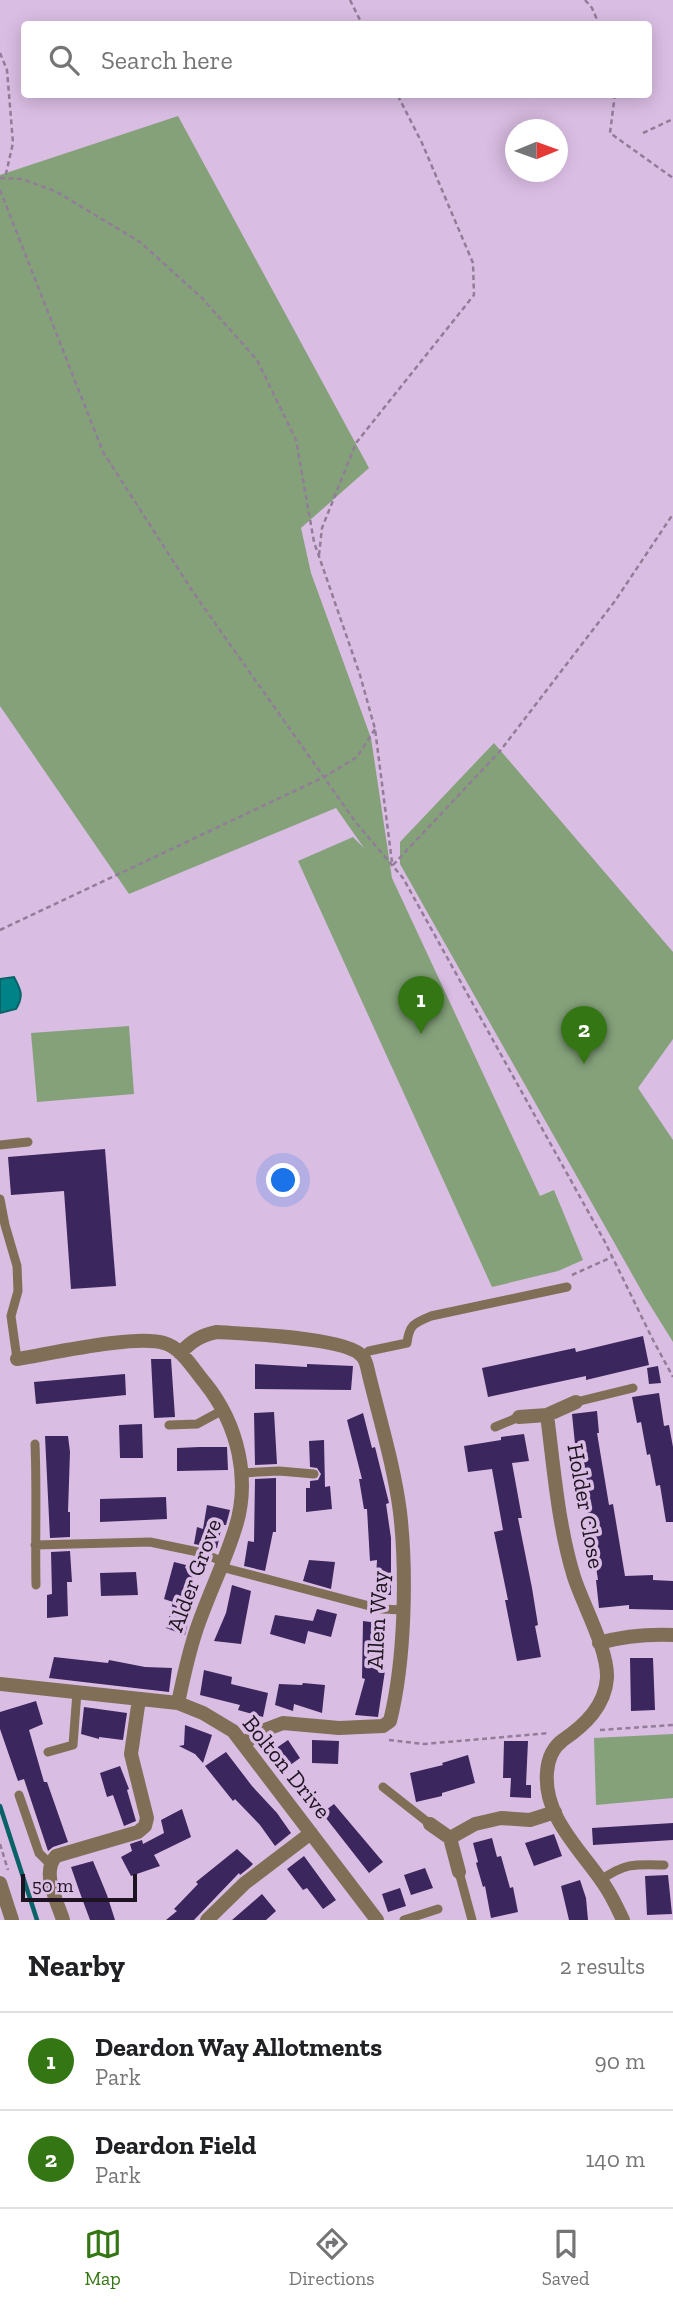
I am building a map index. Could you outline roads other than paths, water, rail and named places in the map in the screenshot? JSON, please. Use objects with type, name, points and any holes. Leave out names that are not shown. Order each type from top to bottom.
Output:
[{"type":"street","points":[[17,1359],[146,1341],[162,1342],[180,1353],[204,1334],[217,1332],[332,1343],[363,1356]]},
{"type":"street","name":"Alder Grove","points":[[178,1703],[196,1632],[240,1513],[241,1473],[237,1444],[223,1410],[180,1353]]},
{"type":"street","name":"Allen Way","points":[[243,1744],[262,1731],[283,1723],[340,1728],[383,1726],[390,1721],[403,1610],[400,1511],[363,1356]]},
{"type":"street","name":"Holder Close","points":[[519,1417],[547,1415],[576,1402]]},
{"type":"street","name":"Holder Close","points":[[547,1415],[564,1532],[574,1577],[599,1643],[607,1677],[600,1706],[554,1749],[547,1765],[546,1781],[555,1812],[570,1840],[601,1880],[623,1920]]},
{"type":"street","points":[[599,1643],[643,1634],[673,1635]]},
{"type":"street","name":"Bolton Drive","points":[[0,1684],[178,1703],[223,1723],[233,1731],[377,1920]]},
{"type":"street","points":[[64,1920],[49,1874],[50,1863],[56,1856],[138,1832],[145,1826],[147,1818],[131,1754],[139,1699]]},
{"type":"street","points":[[450,1838],[475,1825],[500,1818],[530,1820],[555,1812]]},
{"type":"street","points":[[430,1824],[450,1838],[458,1872]]},
{"type":"street","points":[[207,1920],[245,1883],[311,1833]]},
{"type":"street","points":[[0,1883],[12,1920]]},
{"type":"lane","points":[[0,1145],[28,1142]]},
{"type":"lane","points":[[0,1199],[18,1266],[18,1291],[11,1316],[17,1359]]},
{"type":"lane","points":[[363,1356],[369,1351],[407,1343],[408,1331],[415,1323],[430,1316],[568,1287]]},
{"type":"lane","points":[[576,1402],[632,1388]]},
{"type":"lane","points":[[169,1425],[197,1424],[223,1410]]},
{"type":"lane","points":[[495,1427],[519,1417]]},
{"type":"lane","points":[[35,1444],[36,1585]]},
{"type":"lane","points":[[241,1473],[279,1471],[314,1474]]},
{"type":"lane","points":[[35,1545],[150,1542],[203,1553],[222,1564],[381,1609],[403,1610]]},
{"type":"lane","points":[[48,1752],[73,1745],[77,1692]]},
{"type":"lane","points":[[383,1787],[430,1824]]},
{"type":"lane","points":[[19,1795],[39,1853],[50,1863]]},
{"type":"lane","points":[[601,1880],[617,1868],[638,1864],[664,1865]]},
{"type":"lane","points":[[458,1872],[472,1920]]},
{"type":"lane","points":[[404,1920],[438,1909]]},
{"type":"waterway","points":[[0,1806],[37,1920]]},
{"type":"place","name":"Deardon Way Allotments","points":[[421,1034]]},
{"type":"place","name":"Deardon Field","points":[[584,1064]]}]
